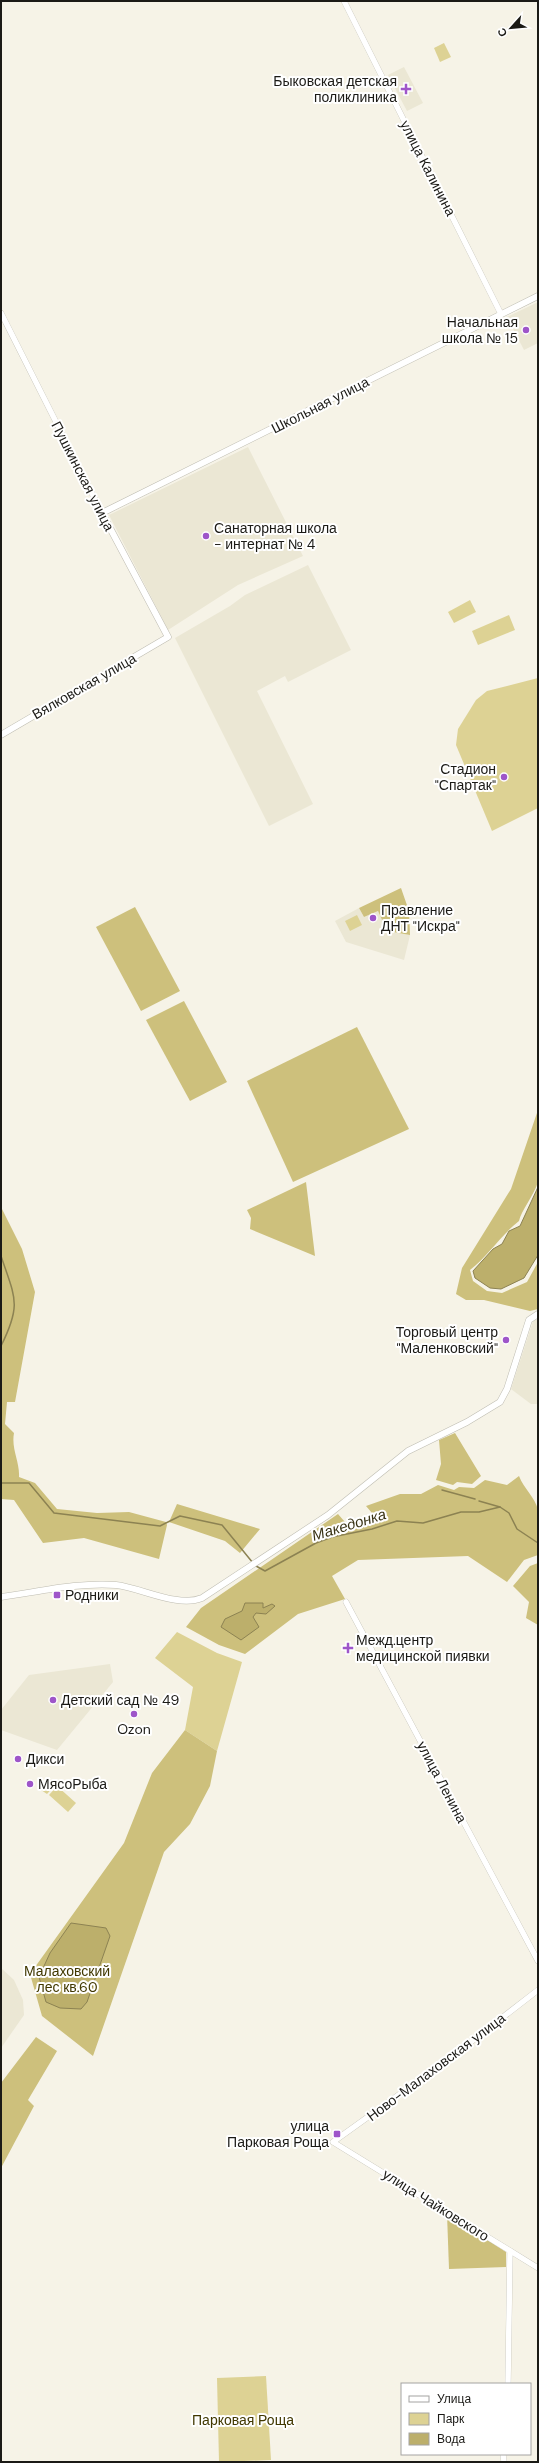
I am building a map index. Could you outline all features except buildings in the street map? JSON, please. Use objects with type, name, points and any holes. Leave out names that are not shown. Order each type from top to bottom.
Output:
[{"type":"main road","name":"Школьная улица","points":[[102,513],[538,296]]},
{"type":"main road","name":"Пушкинская улица","points":[[102,513],[168,637]]},
{"type":"main road","name":"Вялковская улица","points":[[1,735],[168,637]]},
{"type":"main road","points":[[1,1598],[102,1584],[127,1587],[189,1603],[202,1598],[264,1559],[328,1515],[408,1451],[485,1412],[500,1402],[507,1389],[529,1320],[538,1314]]},
{"type":"street","name":"улица Калинина","points":[[344,1],[501,314]]},
{"type":"street","name":"Пушкинская улица","points":[[1,313],[102,513]]},
{"type":"street","name":"улица Ленина","points":[[346,1602],[538,1961]]},
{"type":"street","name":"Ново-Малаховская улица","points":[[333,2142],[446,2061],[538,1990]]},
{"type":"street","name":"улица Чайковского","points":[[333,2142],[538,2268]]},
{"type":"street","points":[[508,2383],[510,2251]]},
{"type":"shaded area","name":"Быковская детская поликлиника","points":[[404,67],[423,103],[407,111],[388,75]]},
{"type":"shaded area","name":"Начальная школа № 15","points":[[538,302],[538,343],[524,350],[507,317]]},
{"type":"shaded area","name":"Санаторная школа - интернат № 4","points":[[248,447],[303,556],[238,585],[168,630],[109,515]]},
{"type":"shaded area","points":[[308,565],[351,650],[288,682],[285,676],[257,691],[313,804],[269,826],[175,638],[230,606],[245,595]]},
{"type":"shaded area","points":[[359,908],[364,917],[378,911],[387,931],[410,935],[404,960],[346,942],[335,921]]},
{"type":"shaded area","points":[[538,1319],[538,1404],[531,1404],[511,1389],[533,1321]]},
{"type":"shaded area","name":"Детский сад № 49","points":[[110,1664],[113,1682],[57,1750],[1,1730],[1,1710],[29,1675]]},
{"type":"shaded area","points":[[1,1968],[14,1980],[23,2000],[24,2015],[1,2048]]},
{"type":"green space","points":[[444,43],[451,57],[440,62],[434,48]]},
{"type":"green space","points":[[470,600],[476,612],[454,623],[448,612]]},
{"type":"green space","points":[[509,615],[515,630],[478,645],[472,631]]},
{"type":"green space","name":"Стадион \"Спартак\"","points":[[538,678],[538,808],[492,831],[456,745],[458,729],[476,700],[487,691]]},
{"type":"green space","points":[[401,888],[409,911],[410,935],[387,931],[378,911],[364,917],[359,908]]},
{"type":"green space","points":[[135,907],[180,991],[141,1011],[96,927]]},
{"type":"green space","points":[[357,915],[362,925],[350,931],[345,921]]},
{"type":"green space","points":[[184,1001],[227,1082],[190,1101],[146,1020]]},
{"type":"green space","points":[[357,1027],[409,1129],[293,1182],[247,1081]]},
{"type":"green space","points":[[538,1110],[538,1182],[536,1187],[519,1221],[483,1259],[470,1270],[473,1281],[487,1291],[502,1293],[527,1282],[538,1262],[538,1309],[530,1311],[484,1300],[466,1300],[456,1294],[462,1268],[511,1189]]},
{"type":"green space","points":[[306,1182],[315,1256],[250,1229],[251,1218],[247,1210]]},
{"type":"green space","points":[[1,1207],[22,1249],[35,1292],[15,1402],[7,1402],[5,1424],[14,1433],[13,1439],[19,1477],[35,1483],[57,1509],[97,1513],[129,1512],[166,1522],[167,1525],[159,1559],[84,1538],[43,1543],[14,1500],[1,1499]]},
{"type":"green space","points":[[455,1433],[481,1476],[472,1484],[457,1482],[453,1485],[436,1480],[441,1464],[439,1440]]},
{"type":"green space","points":[[519,1476],[537,1505],[538,1555],[524,1560],[507,1582],[468,1556],[358,1560],[332,1576],[345,1599],[298,1614],[245,1654],[219,1645],[186,1627],[201,1608],[338,1514],[351,1529],[372,1513],[366,1506],[400,1494],[421,1494],[438,1485],[454,1490],[459,1487],[474,1488],[485,1480],[507,1485]]},
{"type":"green space","points":[[177,1504],[260,1529],[240,1553],[225,1541],[169,1522]]},
{"type":"green space","points":[[538,1563],[538,1625],[526,1618],[529,1602],[513,1586],[530,1566]]},
{"type":"green space","points":[[177,1632],[217,1653],[242,1662],[217,1751],[185,1730],[193,1687],[155,1658]]},
{"type":"green space","points":[[185,1730],[217,1751],[210,1786],[190,1824],[164,1852],[93,2056],[42,2016],[30,1974],[124,1843],[152,1773]]},
{"type":"green space","points":[[51,1779],[56,1784],[47,1794],[41,1790]]},
{"type":"green space","points":[[57,1786],[76,1803],[68,1812],[49,1795]]},
{"type":"green space","name":"Малаховский лес кв.60","points":[[36,2037],[57,2051],[28,2100],[34,2106],[1,2168],[1,2083]]},
{"type":"green space","points":[[447,2214],[506,2252],[506,2267],[449,2269]]},
{"type":"green space","name":"Парковая Роща","points":[[266,2376],[271,2460],[219,2462],[217,2378]]},
{"type":"water","points":[[538,1187],[538,1255],[524,1278],[501,1289],[490,1288],[475,1278],[473,1271],[493,1249],[502,1244],[509,1231],[520,1226]]},
{"type":"water","points":[[245,1603],[263,1603],[263,1608],[272,1604],[275,1606],[266,1614],[256,1613],[253,1617],[259,1627],[241,1640],[221,1627],[225,1619],[242,1611]]},
{"type":"water","name":"Малаховский лес кв.60","points":[[71,1923],[106,1928],[110,1936],[87,2002],[81,2009],[60,2008],[46,2002],[39,1977],[50,1953]]},
{"type":"waterway","name":"Македонка","points":[[1,1256],[13,1292],[14,1301],[12,1320],[1,1346]]},
{"type":"waterway","name":"Македонка","points":[[1,1483],[29,1483],[54,1513],[160,1526],[180,1516],[222,1525],[253,1563]]},
{"type":"waterway","points":[[442,1490],[475,1499]]},
{"type":"waterway","points":[[479,1501],[500,1507]]},
{"type":"waterway","name":"Македонка","points":[[256,1566],[265,1571],[316,1543],[332,1537],[372,1529],[397,1521],[423,1523],[461,1512],[479,1512],[500,1507],[509,1513],[517,1529],[538,1543]]},
{"type":"place","name":"Быковская детская поликлиника","points":[[406,89]]},
{"type":"place","name":"Начальная школа № 15","points":[[526,330]]},
{"type":"place","name":"Санаторная школа - интернат № 4","points":[[206,536]]},
{"type":"place","name":"Стадион \"Спартак\"","points":[[504,777]]},
{"type":"place","name":"Правление ДНТ \"Искра\"","points":[[373,918]]},
{"type":"place","name":"Торговый центр \"Маленковский\"","points":[[506,1340]]},
{"type":"place","name":"Родники","points":[[57,1595]]},
{"type":"place","name":"Межд.центр медицинской пиявки","points":[[348,1648]]},
{"type":"place","name":"Детский сад № 49","points":[[53,1700]]},
{"type":"place","name":"Ozon","points":[[134,1714]]},
{"type":"place","name":"Дикси","points":[[18,1759]]},
{"type":"place","name":"МясоРыба","points":[[30,1784]]},
{"type":"place","name":"улица Парковая Роща","points":[[337,2134]]}]
